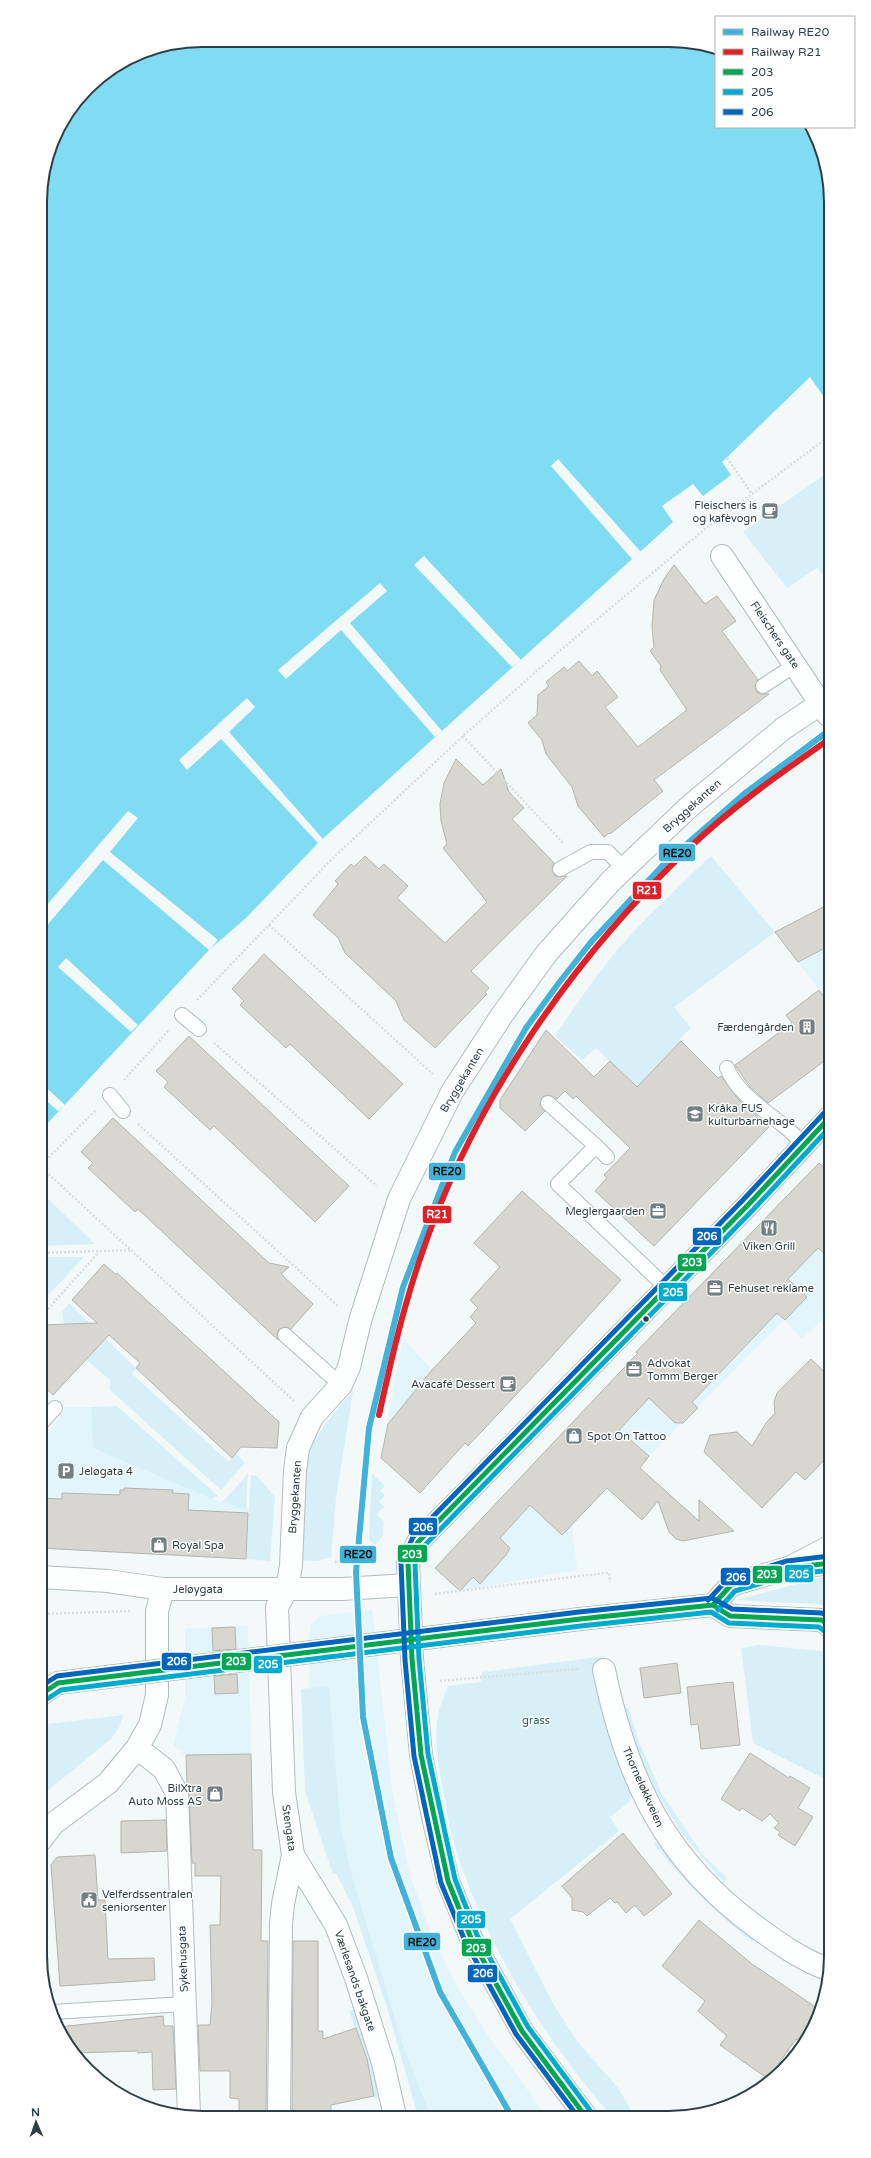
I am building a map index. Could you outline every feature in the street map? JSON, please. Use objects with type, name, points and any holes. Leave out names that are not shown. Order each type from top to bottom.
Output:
[{"type":"main road","name":"Fleischers gate","points":[[722,556],[795,665],[824,701]]},
{"type":"main road","name":"Bryggekanten","points":[[287,1589],[291,1566],[295,1471],[298,1448],[312,1417],[341,1385],[349,1367],[360,1321],[400,1199],[452,1092],[502,1015],[546,954],[624,869],[691,806],[784,728],[824,707]]},
{"type":"main road","points":[[581,2111],[552,2074],[522,2031],[471,1938],[448,1881],[432,1817],[422,1755],[408,1585],[408,1563],[418,1542],[748,1205],[824,1124]]},
{"type":"main road","points":[[788,1568],[824,1550]]},
{"type":"main road","points":[[713,1605],[731,1585],[788,1568],[824,1564]]},
{"type":"main road","name":"Jeløygata","points":[[47,1577],[108,1581],[163,1589],[356,1589],[408,1585]]},
{"type":"main road","points":[[47,1823],[108,1782],[137,1748],[150,1725],[157,1695],[157,1611],[163,1589]]},
{"type":"main road","name":"Stengata","points":[[278,2111],[281,1924],[283,1904],[294,1855],[284,1792],[277,1607],[287,1589]]},
{"type":"main road","points":[[49,1679],[713,1605],[730,1616],[824,1621]]},
{"type":"main road","name":"Thorneløkkveien","points":[[604,1670],[611,1701],[629,1761],[657,1822],[680,1857],[710,1889],[744,1919],[787,1949],[824,1967]]},
{"type":"main road","name":"Sykehusgata","points":[[137,1748],[164,1769],[177,1793],[189,2111]]},
{"type":"main road","name":"Værlesands bakgate","points":[[294,1855],[336,1925],[356,1978],[383,2063],[394,2111]]},
{"type":"lane","points":[[763,686],[795,665]]},
{"type":"lane","points":[[560,869],[591,852],[608,852],[624,869]]},
{"type":"lane","points":[[182,1015],[204,1034]]},
{"type":"lane","points":[[727,1068],[733,1081],[759,1108],[784,1126],[804,1145]]},
{"type":"lane","points":[[110,1095],[128,1115]]},
{"type":"lane","points":[[548,1102],[607,1157]]},
{"type":"lane","points":[[596,1146],[558,1184],[667,1288]]},
{"type":"lane","points":[[285,1335],[341,1385]]},
{"type":"lane","points":[[47,1417],[55,1408]]},
{"type":"lane","points":[[58,2012],[185,2004]]},
{"type":"path","points":[[47,1159],[110,1095],[182,1015],[332,859],[463,736],[563,648],[694,538],[824,440]]},
{"type":"path","points":[[727,458],[752,494]]},
{"type":"path","points":[[463,736],[578,858]]},
{"type":"path","points":[[269,925],[452,1092]]},
{"type":"path","points":[[204,1034],[388,1195],[400,1199]]},
{"type":"path","points":[[128,1115],[347,1314],[360,1321]]},
{"type":"path","points":[[47,1172],[312,1417]]},
{"type":"path","points":[[47,1253],[132,1250]]},
{"type":"path","points":[[47,1310],[100,1251]]},
{"type":"path","points":[[334,1562],[356,1558],[378,1548]]},
{"type":"path","points":[[431,1594],[605,1573],[609,1573],[610,1582]]},
{"type":"path","points":[[47,1614],[128,1611]]},
{"type":"path","points":[[440,1681],[566,1668],[604,1670]]},
{"type":"shaded area","points":[[824,949],[824,997],[798,962]]},
{"type":"shaded area","points":[[824,1161],[824,1318],[802,1339],[784,1320],[649,1456],[640,1468],[667,1492],[642,1520],[607,1488],[572,1525],[577,1570],[460,1591],[435,1568],[637,1354],[636,1352],[819,1163]]},
{"type":"shaded area","points":[[403,1339],[432,1370],[468,1446],[464,1443],[420,1493],[381,1457]]},
{"type":"shaded area","points":[[66,1407],[91,1407],[93,1448],[212,1499],[249,1509],[246,1559],[47,1549],[47,1433],[53,1427]]},
{"type":"shaded area","points":[[372,1610],[393,1795],[411,1879],[436,1945],[458,1988],[487,2034],[543,2111],[417,2111],[398,2040],[353,1907],[311,1706],[308,1648],[311,1625],[321,1616]]},
{"type":"shaded area","points":[[248,1625],[253,1834],[189,1833],[186,1756],[173,1745],[185,1697],[185,1629]]},
{"type":"green space","points":[[824,475],[824,576],[817,568],[787,588],[743,532]]},
{"type":"green space","points":[[711,856],[775,932],[674,1007],[691,1028],[679,1039],[681,1041],[637,1087],[596,1048],[582,1060],[555,1036],[585,992],[618,949],[675,890]]},
{"type":"green space","points":[[47,1198],[95,1244],[47,1246]]},
{"type":"green space","points":[[47,1257],[84,1257],[47,1297]]},
{"type":"green space","points":[[69,1303],[136,1368],[132,1374],[229,1462],[236,1454],[245,1463],[221,1490],[110,1390],[110,1380],[85,1358],[68,1334],[64,1324],[62,1312]]},
{"type":"green space","points":[[353,1391],[336,1498],[331,1557],[316,1561],[301,1560],[308,1458],[311,1448],[321,1430]]},
{"type":"green space","points":[[117,1406],[218,1496],[212,1499],[93,1448],[91,1407]]},
{"type":"green space","points":[[372,1473],[385,1486],[380,1491],[385,1496],[379,1502],[384,1507],[377,1514],[384,1522],[383,1536],[375,1545],[369,1539]]},
{"type":"green space","points":[[248,1474],[246,1509],[222,1502]]},
{"type":"green space","points":[[251,1475],[257,1476],[275,1497],[270,1561],[246,1559]]},
{"type":"green space","points":[[824,1577],[824,1605],[736,1600]]},
{"type":"green space","points":[[759,1645],[824,1651],[824,1778],[753,1743],[741,1648]]},
{"type":"green space","name":"grass","points":[[606,1656],[595,1666],[599,1698],[610,1731],[634,1790],[629,1802],[610,1817],[619,1831],[510,1919],[552,2002],[577,2041],[618,2088],[632,2111],[607,2111],[587,2087],[540,2022],[499,1953],[482,1918],[452,1838],[438,1756],[436,1734],[437,1722],[439,1711],[448,1686],[481,1682],[482,1672]]},
{"type":"green space","points":[[329,1686],[341,1830],[352,1876],[403,2045],[429,2111],[417,2111],[386,2004],[353,1907],[336,1873],[333,1874],[305,1791],[301,1689]]},
{"type":"green space","points":[[628,1707],[639,1742],[662,1794],[702,1854],[727,1878],[724,1883],[681,1832],[648,1777],[623,1709]]},
{"type":"green space","points":[[123,1715],[119,1728],[111,1739],[47,1791],[47,1724]]},
{"type":"green space","points":[[659,1840],[756,1937],[752,1942],[712,1907],[677,1872],[654,1844]]},
{"type":"green space","points":[[355,2010],[380,2097],[375,2099],[363,2048],[349,2011]]},
{"type":"water","points":[[192,47],[679,47],[715,54],[715,128],[805,128],[816,152],[824,192],[824,397],[810,377],[722,462],[731,475],[703,496],[693,484],[662,506],[673,522],[318,843],[246,918],[209,950],[47,1124],[47,192],[55,152],[73,116],[100,86],[116,73],[152,55]]},
{"type":"pier","points":[[558,459],[641,552],[632,559],[551,466]]},
{"type":"pier","points":[[424,556],[521,660],[512,667],[414,565]]},
{"type":"pier","points":[[380,583],[387,591],[350,623],[442,731],[435,737],[341,630],[286,679],[278,670]]},
{"type":"pier","points":[[247,698],[255,707],[229,732],[323,839],[318,843],[221,739],[187,770],[179,760]]},
{"type":"pier","points":[[128,811],[138,818],[110,852],[218,940],[209,950],[103,860],[47,925],[47,905]]},
{"type":"pier","points":[[66,958],[138,1025],[131,1032],[58,967]]},
{"type":"pier","points":[[47,1088],[65,1105],[58,1111],[47,1101]]},
{"type":"building","points":[[674,565],[705,604],[717,596],[736,621],[722,631],[758,680],[755,686],[756,691],[760,694],[769,694],[654,780],[663,791],[610,834],[609,833],[604,837],[578,806],[572,787],[546,754],[542,740],[528,723],[537,715],[538,695],[549,686],[546,682],[564,667],[567,671],[579,661],[592,676],[597,671],[618,697],[605,707],[638,747],[687,710],[660,670],[661,666],[650,651],[654,647],[652,627],[654,600],[664,579]]},
{"type":"building","points":[[456,759],[483,785],[501,769],[509,792],[524,808],[512,819],[554,863],[552,869],[555,876],[567,876],[471,971],[489,988],[485,992],[487,994],[435,1048],[404,1020],[396,1001],[345,953],[338,938],[313,915],[338,884],[335,881],[351,864],[354,867],[365,856],[379,869],[384,864],[408,886],[397,898],[445,943],[487,902],[443,848],[447,844],[441,821],[440,804],[444,783]]},
{"type":"building","points":[[824,907],[824,949],[798,962],[775,932]]},
{"type":"building","points":[[264,954],[403,1084],[369,1119],[290,1044],[286,1048],[240,1005],[244,1001],[232,989]]},
{"type":"building","name":"Færdengården","points":[[819,990],[824,997],[824,1061],[768,1103],[750,1087],[735,1065],[792,1023],[786,1015]]},
{"type":"building","points":[[546,1030],[594,1077],[610,1061],[637,1087],[681,1041],[718,1078],[721,1076],[738,1099],[769,1127],[654,1246],[595,1191],[607,1178],[604,1175],[630,1148],[576,1096],[573,1099],[565,1091],[557,1099],[549,1095],[542,1097],[540,1105],[545,1111],[525,1131],[500,1108],[500,1100]]},
{"type":"building","points":[[189,1036],[349,1186],[315,1222],[214,1126],[210,1130],[164,1087],[168,1082],[156,1071]]},
{"type":"building","points":[[113,1118],[269,1263],[289,1267],[281,1274],[313,1304],[291,1329],[286,1327],[279,1329],[277,1334],[278,1340],[138,1209],[135,1212],[88,1168],[93,1163],[81,1152]]},
{"type":"building","points":[[819,1163],[824,1168],[824,1253],[818,1248],[788,1279],[807,1297],[785,1320],[777,1313],[692,1402],[698,1408],[683,1423],[675,1423],[649,1398],[619,1430],[649,1456],[640,1468],[699,1521],[699,1500],[734,1531],[683,1541],[676,1539],[669,1532],[658,1501],[642,1520],[607,1488],[562,1535],[530,1505],[500,1538],[510,1548],[506,1555],[480,1584],[473,1577],[460,1591],[435,1568],[638,1353],[636,1352]]},
{"type":"building","points":[[522,1191],[621,1280],[468,1446],[465,1443],[420,1493],[381,1458],[388,1424],[432,1370],[476,1323],[470,1317],[478,1308],[470,1300],[500,1267],[474,1243]]},
{"type":"building","points":[[104,1264],[116,1275],[117,1273],[279,1422],[277,1448],[241,1447],[232,1458],[136,1368],[140,1363],[109,1335],[53,1395],[47,1389],[47,1325],[97,1323],[72,1300]]},
{"type":"building","points":[[811,1359],[824,1371],[824,1460],[805,1480],[796,1472],[762,1508],[704,1452],[710,1435],[737,1432],[752,1446],[766,1423],[775,1413],[774,1402],[777,1393]]},
{"type":"building","points":[[124,1488],[173,1490],[172,1493],[189,1494],[188,1510],[248,1513],[246,1559],[47,1548],[47,1498],[62,1499],[62,1493],[120,1495],[120,1490],[124,1490]]},
{"type":"building","points":[[235,1627],[236,1649],[213,1651],[212,1628]]},
{"type":"building","points":[[677,1663],[681,1693],[644,1698],[640,1668]]},
{"type":"building","points":[[237,1674],[238,1693],[215,1694],[214,1676]]},
{"type":"building","points":[[733,1682],[740,1745],[701,1749],[698,1724],[691,1725],[687,1687]]},
{"type":"building","points":[[750,1753],[789,1778],[790,1776],[810,1788],[798,1808],[813,1817],[795,1846],[778,1835],[780,1832],[774,1828],[779,1823],[770,1814],[762,1821],[742,1808],[740,1811],[721,1799]]},
{"type":"building","points":[[251,1754],[253,1850],[262,1850],[261,1941],[268,1941],[266,2111],[239,2111],[239,2099],[230,2098],[230,2071],[200,2071],[198,2025],[210,2025],[212,2004],[210,1925],[220,1925],[221,1876],[195,1876],[195,1863],[192,1863],[186,1755]]},
{"type":"building","points":[[166,1820],[167,1851],[121,1853],[121,1821]]},
{"type":"building","points":[[623,1833],[672,1894],[644,1916],[635,1905],[626,1913],[617,1902],[615,1903],[610,1898],[587,1916],[583,1912],[572,1910],[572,1898],[562,1886]]},
{"type":"building","points":[[95,1855],[98,1900],[105,1900],[108,1959],[154,1958],[155,1980],[60,1986],[51,1865],[57,1857]]},
{"type":"building","points":[[699,1920],[752,1964],[816,2007],[799,2041],[796,2039],[777,2066],[765,2077],[720,2045],[727,2036],[698,2011],[705,2001],[662,1966]]},
{"type":"building","points":[[293,1941],[318,1941],[318,2031],[323,2031],[323,2039],[356,2028],[367,2059],[374,2096],[331,2105],[331,2111],[292,2111]]},
{"type":"building","points":[[163,2016],[164,2026],[173,2026],[176,2089],[153,2090],[152,2052],[81,2053],[73,2042],[64,2026]]},
{"type":"rail line","name":"RE20","points":[[509,2111],[440,1992],[391,1858],[363,1717],[356,1572],[369,1428],[403,1287],[455,1152],[526,1028],[591,942],[664,864],[744,794],[824,734]]},
{"type":"rail line","name":"R21","points":[[379,1415],[403,1315],[421,1256],[443,1199],[468,1143],[497,1089],[530,1036],[566,986],[604,938],[645,892],[688,849],[740,804],[824,743]]},
{"type":"transit line","name":"206","points":[[574,2111],[516,2034],[465,1941],[441,1883],[414,1756],[405,1660],[401,1563],[413,1537],[743,1200],[824,1113]]},
{"type":"transit line","name":"203","points":[[582,2111],[522,2031],[471,1938],[448,1881],[421,1755],[412,1659],[408,1563],[418,1542],[748,1205],[824,1124]]},
{"type":"transit line","name":"205","points":[[591,2111],[528,2027],[477,1935],[455,1879],[428,1754],[419,1659],[415,1564],[424,1546],[753,1210],[824,1134]]},
{"type":"transit line","name":"206","points":[[708,1600],[728,1579],[787,1561],[824,1557]]},
{"type":"transit line","name":"203","points":[[713,1605],[731,1585],[788,1568],[824,1564]]},
{"type":"transit line","name":"205","points":[[718,1610],[735,1591],[789,1575],[824,1571]]},
{"type":"transit line","name":"206","points":[[47,1682],[57,1676],[579,1612],[712,1598],[732,1609],[824,1614]]},
{"type":"transit line","name":"203","points":[[47,1690],[58,1683],[580,1619],[713,1605],[730,1616],[822,1620],[824,1622]]},
{"type":"transit line","name":"205","points":[[47,1699],[61,1690],[581,1626],[711,1612],[729,1623],[819,1627],[824,1631]]},
{"type":"place","name":"Fleischers is og kafèvogn","points":[[770,511]]},
{"type":"place","name":"Færdengården","points":[[807,1027]]},
{"type":"place","name":"Kråka FUS kulturbarnehage","points":[[695,1114]]},
{"type":"place","name":"Meglergaarden","points":[[658,1211]]},
{"type":"place","name":"Viken Grill","points":[[769,1228]]},
{"type":"place","name":"Fehuset reklame","points":[[715,1288]]},
{"type":"place","name":"Advokat Tomm Berger","points":[[634,1369]]},
{"type":"place","name":"Avacafé Dessert","points":[[508,1384]]},
{"type":"place","name":"Spot On Tattoo","points":[[574,1436]]},
{"type":"place","name":"Jeløgata 4","points":[[66,1471]]},
{"type":"place","name":"Royal Spa","points":[[159,1545]]},
{"type":"place","name":"BilXtra Auto Moss AS","points":[[215,1794]]},
{"type":"place","name":"Velferdssentralen seniorsenter","points":[[89,1900]]}]
